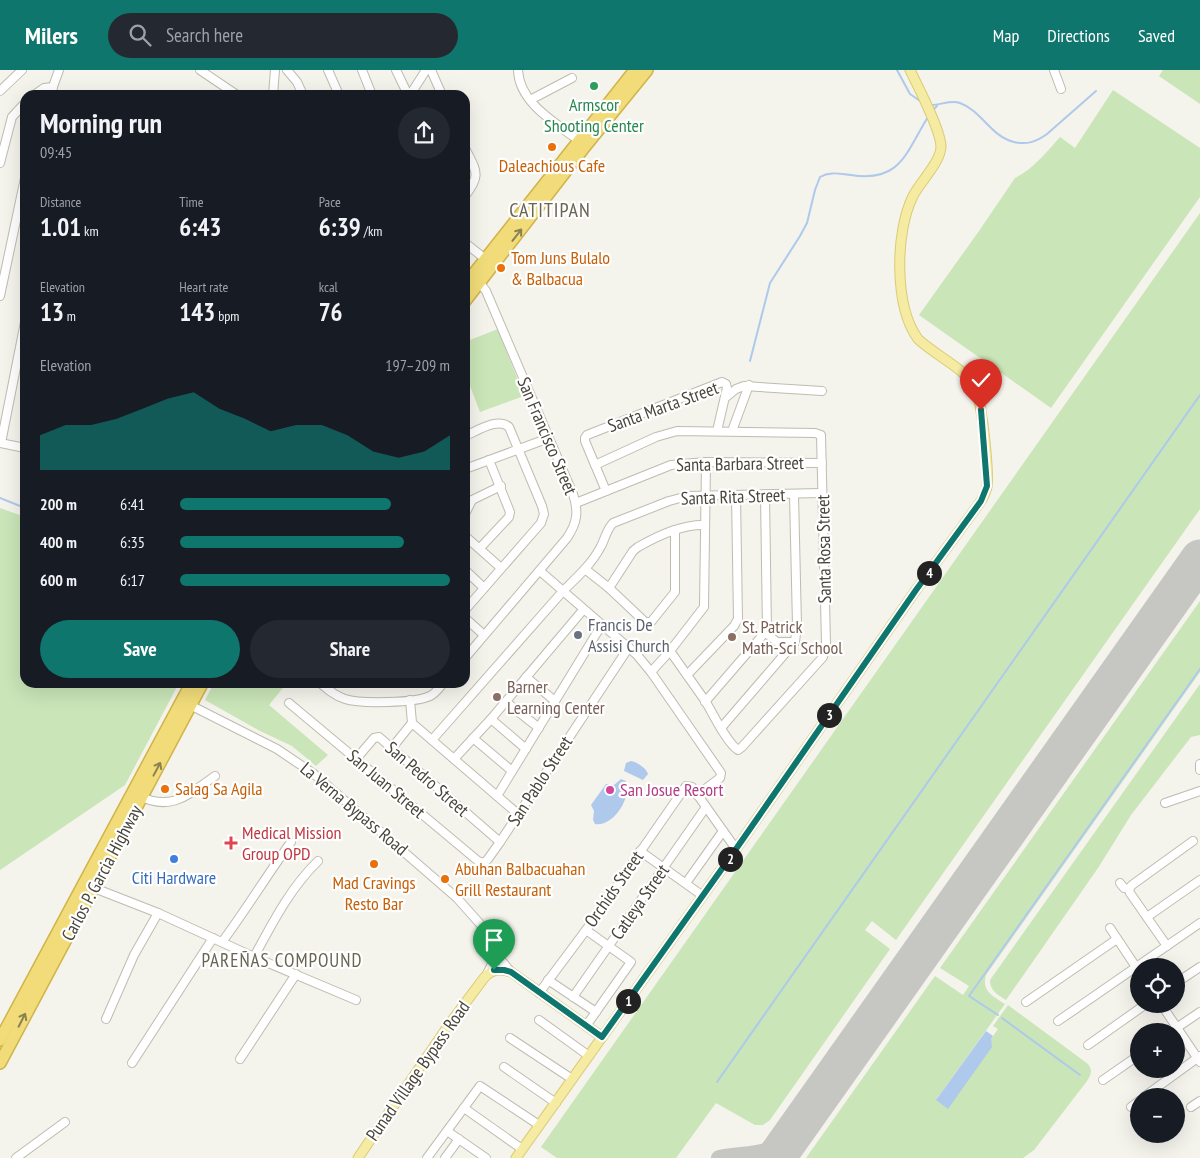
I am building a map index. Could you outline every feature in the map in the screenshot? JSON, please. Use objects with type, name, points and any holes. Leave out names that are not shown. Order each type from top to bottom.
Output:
[{"type":"highway","points":[[470,291],[477,278],[582,143],[635,70]]},
{"type":"highway","points":[[582,143],[647,70]]},
{"type":"highway","points":[[470,283],[477,278]]},
{"type":"highway","name":"Carlos P. Garcia Highway","points":[[187,703],[191,688]]},
{"type":"highway","name":"Carlos P. Garcia Highway","points":[[0,1064],[54,951],[187,703],[198,688]]},
{"type":"highway","name":"Carlos P. Garcia Highway","points":[[0,1040],[54,951]]},
{"type":"main road","points":[[516,1158],[703,896],[916,590],[981,501],[986,491],[987,474],[981,410],[975,386],[963,373],[924,344],[913,332],[906,313],[901,281],[900,250],[910,202],[913,194],[939,156],[940,151],[940,140],[934,123],[911,72]]},
{"type":"main road","points":[[486,975],[497,970],[511,972],[602,1037]]},
{"type":"main road","name":"Punad Village Bypass Road","points":[[358,1158],[448,1026],[486,975]]},
{"type":"street","points":[[0,90],[22,70]]},
{"type":"street","points":[[52,90],[59,70]]},
{"type":"street","points":[[200,70],[230,90]]},
{"type":"street","points":[[273,90],[275,70]]},
{"type":"street","points":[[287,70],[301,90]]},
{"type":"street","points":[[328,70],[337,90]]},
{"type":"street","points":[[362,70],[370,90]]},
{"type":"street","points":[[396,70],[406,90]]},
{"type":"street","points":[[412,90],[426,70]]},
{"type":"street","points":[[431,70],[440,90]]},
{"type":"street","points":[[518,70],[520,82],[530,100],[582,143]]},
{"type":"street","points":[[1054,70],[1061,89]]},
{"type":"street","points":[[530,100],[572,78]]},
{"type":"street","points":[[41,90],[53,87]]},
{"type":"street","points":[[0,163],[12,117],[20,108]]},
{"type":"street","points":[[470,161],[476,177],[476,181],[470,189]]},
{"type":"street","points":[[0,296],[20,200]]},
{"type":"street","points":[[470,247],[490,262]]},
{"type":"street","name":"San Francisco Street","points":[[470,652],[540,571],[574,527],[577,512],[576,503],[477,278]]},
{"type":"street","points":[[20,342],[0,443],[20,447]]},
{"type":"street","name":"Santa Marta Street","points":[[595,465],[585,438],[587,435],[722,382],[726,384],[727,388],[717,431]]},
{"type":"street","points":[[606,491],[595,465],[656,437],[677,431],[732,431],[749,385]]},
{"type":"street","points":[[725,398],[736,389],[749,385],[822,392]]},
{"type":"street","points":[[470,434],[498,423],[503,423],[509,427],[544,510],[541,523],[470,602]]},
{"type":"street","name":"Santa Rosa Street","points":[[721,728],[735,748],[738,750],[742,748],[825,654],[826,643],[821,435],[819,433],[732,431]]},
{"type":"street","points":[[470,467],[548,438]]},
{"type":"street","points":[[480,548],[508,517],[510,512],[489,460]]},
{"type":"street","points":[[651,672],[704,607],[706,462]]},
{"type":"street","name":"Santa Barbara Street","points":[[576,503],[666,466],[677,464],[706,462],[822,463]]},
{"type":"street","points":[[470,504],[472,500],[501,486]]},
{"type":"street","name":"Santa Rita Street","points":[[432,740],[563,591],[585,569],[600,549],[608,528],[617,521],[683,497],[822,493]]},
{"type":"street","points":[[687,676],[734,626],[738,618],[736,495]]},
{"type":"street","points":[[705,702],[766,633],[768,627],[765,495]]},
{"type":"street","points":[[670,651],[721,728],[795,642],[797,625],[794,495]]},
{"type":"street","points":[[609,588],[633,551],[643,544],[675,530],[705,525]]},
{"type":"street","points":[[585,569],[609,588],[645,622],[649,623],[675,592],[675,530]]},
{"type":"street","points":[[470,540],[502,568]]},
{"type":"street","points":[[540,571],[601,626],[629,647],[651,672],[721,773],[720,778],[697,795],[736,849]]},
{"type":"street","points":[[470,575],[484,588]]},
{"type":"street","points":[[454,759],[506,702],[583,610]]},
{"type":"street","points":[[470,622],[484,634]]},
{"type":"street","points":[[497,796],[601,626]]},
{"type":"street","points":[[766,633],[777,642],[795,642]]},
{"type":"street","name":"San Pablo Street","points":[[484,863],[500,842],[629,647]]},
{"type":"street","points":[[526,678],[555,701]]},
{"type":"street","points":[[326,688],[334,694],[353,701],[422,699],[432,695],[438,688]]},
{"type":"street","points":[[410,700],[412,723],[518,814]]},
{"type":"street","name":"San Juan Street","points":[[289,702],[478,861],[484,863]]},
{"type":"street","points":[[506,702],[538,728]]},
{"type":"street","name":"La Verna Bypass Road","points":[[187,703],[271,745],[290,756],[314,774],[457,898],[481,925],[495,953],[511,972]]},
{"type":"street","points":[[491,719],[526,749]]},
{"type":"street","points":[[391,748],[412,723]]},
{"type":"street","name":"San Pedro Street","points":[[356,759],[376,736],[379,737],[500,842]]},
{"type":"street","points":[[474,738],[512,771]]},
{"type":"street","points":[[1200,764],[1200,770]]},
{"type":"street","points":[[137,795],[159,803],[175,802],[215,776]]},
{"type":"street","name":"Orchids Street","points":[[539,993],[586,930],[685,788],[688,786],[692,787],[697,795]]},
{"type":"street","points":[[1165,803],[1200,791]]},
{"type":"street","name":"Catleya Street","points":[[573,997],[706,807]]},
{"type":"street","points":[[686,883],[723,831]]},
{"type":"street","points":[[1129,889],[1193,841]]},
{"type":"street","points":[[222,942],[250,905],[257,889],[291,842]]},
{"type":"street","points":[[640,851],[703,896]]},
{"type":"street","points":[[254,957],[278,913],[302,878],[318,861]]},
{"type":"street","points":[[1147,917],[1200,880]]},
{"type":"street","points":[[1120,883],[1124,888],[1129,889]]},
{"type":"street","points":[[89,886],[158,913],[254,957],[356,1000]]},
{"type":"street","points":[[1129,889],[1167,946]]},
{"type":"street","points":[[106,1019],[134,956],[158,913]]},
{"type":"street","points":[[1151,958],[1200,923]]},
{"type":"street","points":[[1110,928],[1130,958]]},
{"type":"street","points":[[586,930],[631,962],[586,1026]]},
{"type":"street","points":[[132,1063],[213,938]]},
{"type":"street","points":[[1026,1002],[1117,939]]},
{"type":"street","points":[[486,975],[493,962],[495,953]]},
{"type":"street","points":[[1185,977],[1200,967]]},
{"type":"street","points":[[240,1059],[296,974]]},
{"type":"street","points":[[1058,1022],[1130,974]]},
{"type":"street","points":[[548,980],[596,1012]]},
{"type":"street","points":[[1184,1023],[1200,1012]]},
{"type":"street","points":[[1088,1045],[1133,1013]]},
{"type":"street","points":[[539,1020],[589,1056]]},
{"type":"street","points":[[510,1038],[572,1079]]},
{"type":"street","points":[[1157,1088],[1199,1059],[1185,1043]]},
{"type":"street","points":[[1103,1080],[1130,1061]]},
{"type":"street","points":[[504,1067],[556,1103]]},
{"type":"street","points":[[427,1158],[480,1086],[539,1126]]},
{"type":"street","points":[[1191,1107],[1200,1101]]},
{"type":"street","points":[[464,1108],[522,1149]]},
{"type":"street","points":[[16,1158],[65,1122]]},
{"type":"street","points":[[447,1131],[481,1157]]},
{"type":"street","points":[[445,1158],[458,1139]]},
{"type":"green space","points":[[1163,70],[1200,70],[1200,104],[1159,76]]},
{"type":"green space","points":[[1113,90],[1200,148],[1200,197],[1051,408],[919,315],[1015,178],[1034,165],[1060,137],[1075,148]]},
{"type":"green space","points":[[1200,213],[1200,509],[896,940],[872,921],[865,930],[890,949],[770,1120],[763,1125],[755,1125],[716,1103],[676,1158],[557,1158],[541,1147]]},
{"type":"green space","points":[[498,329],[524,396],[480,412],[470,386],[470,340]]},
{"type":"green space","points":[[0,508],[20,515],[20,688],[176,688],[125,785],[0,870]]},
{"type":"green space","points":[[1200,601],[1200,672],[986,975],[985,985],[987,989],[992,996],[1005,1004],[936,1100],[991,1039],[998,1029],[993,1026],[1008,1005],[1088,1064],[1091,1072],[1087,1081],[1034,1150],[1023,1158],[806,1158],[935,976],[963,995],[969,986],[940,968]]},
{"type":"green space","points":[[1200,684],[1200,735],[1191,737],[1131,815],[1098,868],[1006,1000],[993,990],[990,980]]},
{"type":"green space","points":[[211,688],[283,688],[269,705],[328,755],[316,766],[292,746],[260,731],[205,700]]},
{"type":"water","points":[[631,761],[641,766],[647,772],[648,774],[643,780],[624,771],[626,763]]},
{"type":"water","points":[[621,779],[626,781],[627,788],[620,810],[609,821],[595,824],[593,820],[594,811],[591,805],[606,784],[614,785]]},
{"type":"water","points":[[986,1031],[993,1036],[991,1039],[992,1047],[948,1109],[936,1100]]},
{"type":"waterway","points":[[897,70],[910,94],[923,103]]},
{"type":"waterway","points":[[929,105],[952,102],[960,103],[968,107],[1006,139],[1027,143],[1047,134],[1096,91]]},
{"type":"waterway","points":[[932,111],[937,106]]},
{"type":"waterway","points":[[750,361],[770,283],[807,223],[820,177],[835,173],[868,176],[881,174],[892,169],[907,153],[928,117]]},
{"type":"waterway","points":[[717,1082],[1200,395]]},
{"type":"waterway","points":[[0,498],[20,506]]},
{"type":"waterway","points":[[998,1015],[969,996],[1200,669]]},
{"type":"waterway","points":[[1002,1018],[1080,1075]]},
{"type":"taxiway","points":[[719,1158],[769,1150],[778,1146],[795,1132]]},
{"type":"runway","points":[[776,1158],[1200,559]]},
{"type":"place","name":"Armscor Shooting Center","points":[[594,86]]},
{"type":"place","name":"Daleachious Cafe","points":[[552,147]]},
{"type":"place","name":"Tom Juns Bulalo & Balbacua","points":[[501,268]]},
{"type":"place","name":"Francis De Assisi Church","points":[[578,635]]},
{"type":"place","name":"St. Patrick Math-Sci School","points":[[732,637]]},
{"type":"place","name":"Barner Learning Center","points":[[497,697]]},
{"type":"place","name":"Salag Sa Agila","points":[[165,789]]},
{"type":"place","name":"San Josue Resort","points":[[610,790]]},
{"type":"place","name":"Medical Mission Group OPD","points":[[231,843]]},
{"type":"place","name":"Citi Hardware","points":[[174,859]]},
{"type":"place","name":"Mad Cravings Resto Bar","points":[[374,864]]},
{"type":"place","name":"Abuhan Balbacuahan Grill Restaurant","points":[[445,879]]},
{"type":"district","name":"CATITIPAN","points":[[550,210]]},
{"type":"district","name":"PAREÑAS COMPOUND","points":[[282,960]]},
{"type":"route","points":[[494,970],[511,972],[602,1037],[736,849],[916,590],[981,501],[987,486],[981,410]]}]
